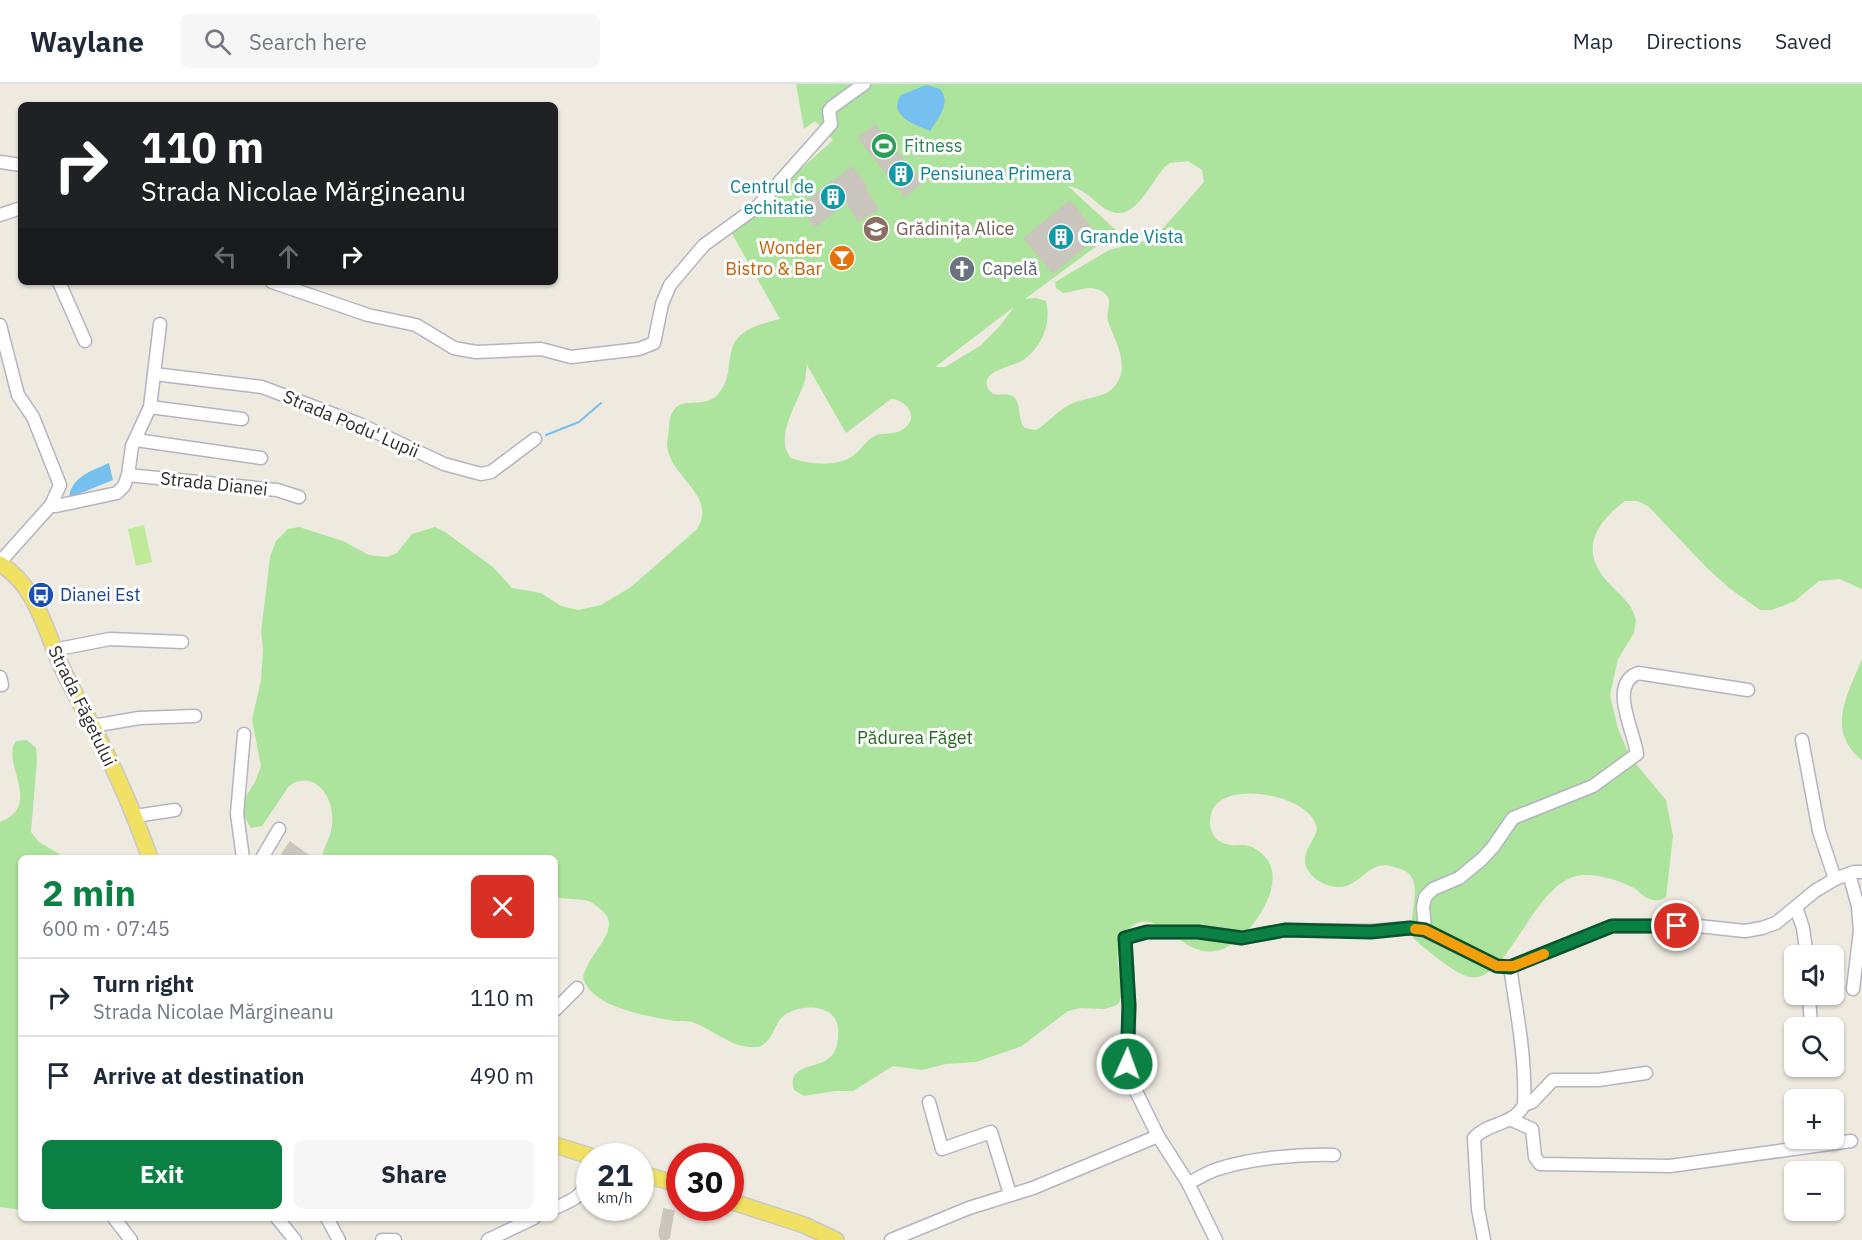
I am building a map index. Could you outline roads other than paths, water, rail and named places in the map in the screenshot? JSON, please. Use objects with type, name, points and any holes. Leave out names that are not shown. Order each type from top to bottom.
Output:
[{"type":"main road","name":"Strada Făgetului","points":[[0,563],[17,577],[34,601],[53,650],[93,726],[135,816],[149,855]]},
{"type":"main road","points":[[558,1146],[576,1152]]},
{"type":"main road","points":[[744,1206],[804,1225],[836,1240]]},
{"type":"street","points":[[281,285],[368,315],[416,325],[454,348],[476,352],[540,349],[571,357],[639,349],[654,343],[662,304],[670,285],[704,245],[758,206],[831,124],[829,111],[832,106],[864,84]]},
{"type":"street","points":[[0,162],[18,165]]},
{"type":"street","points":[[0,215],[18,209]]},
{"type":"street","points":[[60,285],[86,341]]},
{"type":"street","points":[[51,505],[56,506],[117,493],[124,486],[128,476],[132,447],[150,407],[160,324]]},
{"type":"street","points":[[0,563],[51,505],[60,484],[33,417],[18,395],[1,330]]},
{"type":"street","name":"Strada Podu' Lupii","points":[[154,374],[262,387],[357,423],[444,464],[481,474],[491,472],[535,439]]},
{"type":"street","points":[[150,407],[242,419]]},
{"type":"street","name":"Strada Dianei","points":[[136,440],[261,458]]},
{"type":"street","name":"Strada Dianei","points":[[128,476],[277,490],[299,497]]},
{"type":"street","points":[[53,650],[110,639],[182,642]]},
{"type":"street","points":[[1425,930],[1423,907],[1425,897],[1432,889],[1459,878],[1482,859],[1513,818],[1593,786],[1637,754],[1623,696],[1625,681],[1629,676],[1638,673],[1748,690]]},
{"type":"street","points":[[93,726],[139,718],[195,716]]},
{"type":"street","points":[[243,855],[237,814],[244,734]]},
{"type":"street","points":[[1802,740],[1819,831],[1835,879]]},
{"type":"street","points":[[135,816],[175,810]]},
{"type":"street","points":[[264,855],[279,828]]},
{"type":"street","points":[[1216,1240],[1188,1184],[1158,1136],[1128,1075],[1129,1006],[1125,938],[1147,932],[1198,932],[1242,938],[1285,930],[1371,932],[1410,928],[1425,930],[1497,966],[1510,967],[1612,926],[1698,926],[1745,931],[1776,923],[1835,879],[1862,872]]},
{"type":"street","points":[[1849,874],[1858,906],[1860,931],[1853,989]]},
{"type":"street","points":[[1796,907],[1805,945]]},
{"type":"street","points":[[1510,967],[1524,1061],[1524,1105]]},
{"type":"street","points":[[558,1007],[577,988]]},
{"type":"street","points":[[1484,1240],[1478,1209],[1474,1138],[1480,1131],[1512,1120],[1524,1105],[1529,1104],[1553,1080],[1598,1080],[1646,1073]]},
{"type":"street","points":[[929,1102],[942,1149],[991,1132],[1010,1194]]},
{"type":"street","points":[[1512,1120],[1532,1129],[1535,1157],[1540,1164],[1670,1166],[1851,1141]]},
{"type":"street","points":[[891,1240],[913,1229],[1033,1188],[1158,1136]]},
{"type":"street","points":[[1188,1184],[1217,1169],[1227,1167],[1278,1158],[1334,1155]]},
{"type":"street","points":[[558,1207],[576,1198]]},
{"type":"street","points":[[116,1221],[131,1240]]},
{"type":"street","points":[[279,1221],[295,1240]]},
{"type":"street","points":[[329,1221],[339,1240]]},
{"type":"street","points":[[488,1240],[528,1221]]},
{"type":"street","points":[[382,1240],[395,1240]]},
{"type":"water","points":[[926,85],[940,89],[945,100],[940,116],[930,131],[905,119],[898,109],[901,95]]},
{"type":"water","points":[[109,463],[113,480],[69,498],[78,480]]},
{"type":"waterway","points":[[546,435],[579,422],[601,403]]},
{"type":"place","name":"Fitness","points":[[884,146]]},
{"type":"place","name":"Pensiunea Primera","points":[[901,174]]},
{"type":"place","name":"Centrul de echitatie","points":[[833,197]]},
{"type":"place","name":"Grădinița Alice","points":[[876,229]]},
{"type":"place","name":"Grande Vista","points":[[1061,237]]},
{"type":"place","name":"Wonder Bistro & Bar","points":[[842,258]]},
{"type":"place","name":"Capelă","points":[[962,269]]},
{"type":"place","name":"Dianei Est","points":[[41,595]]},
{"type":"park label","name":"Pădurea Făget","points":[[915,738]]}]
